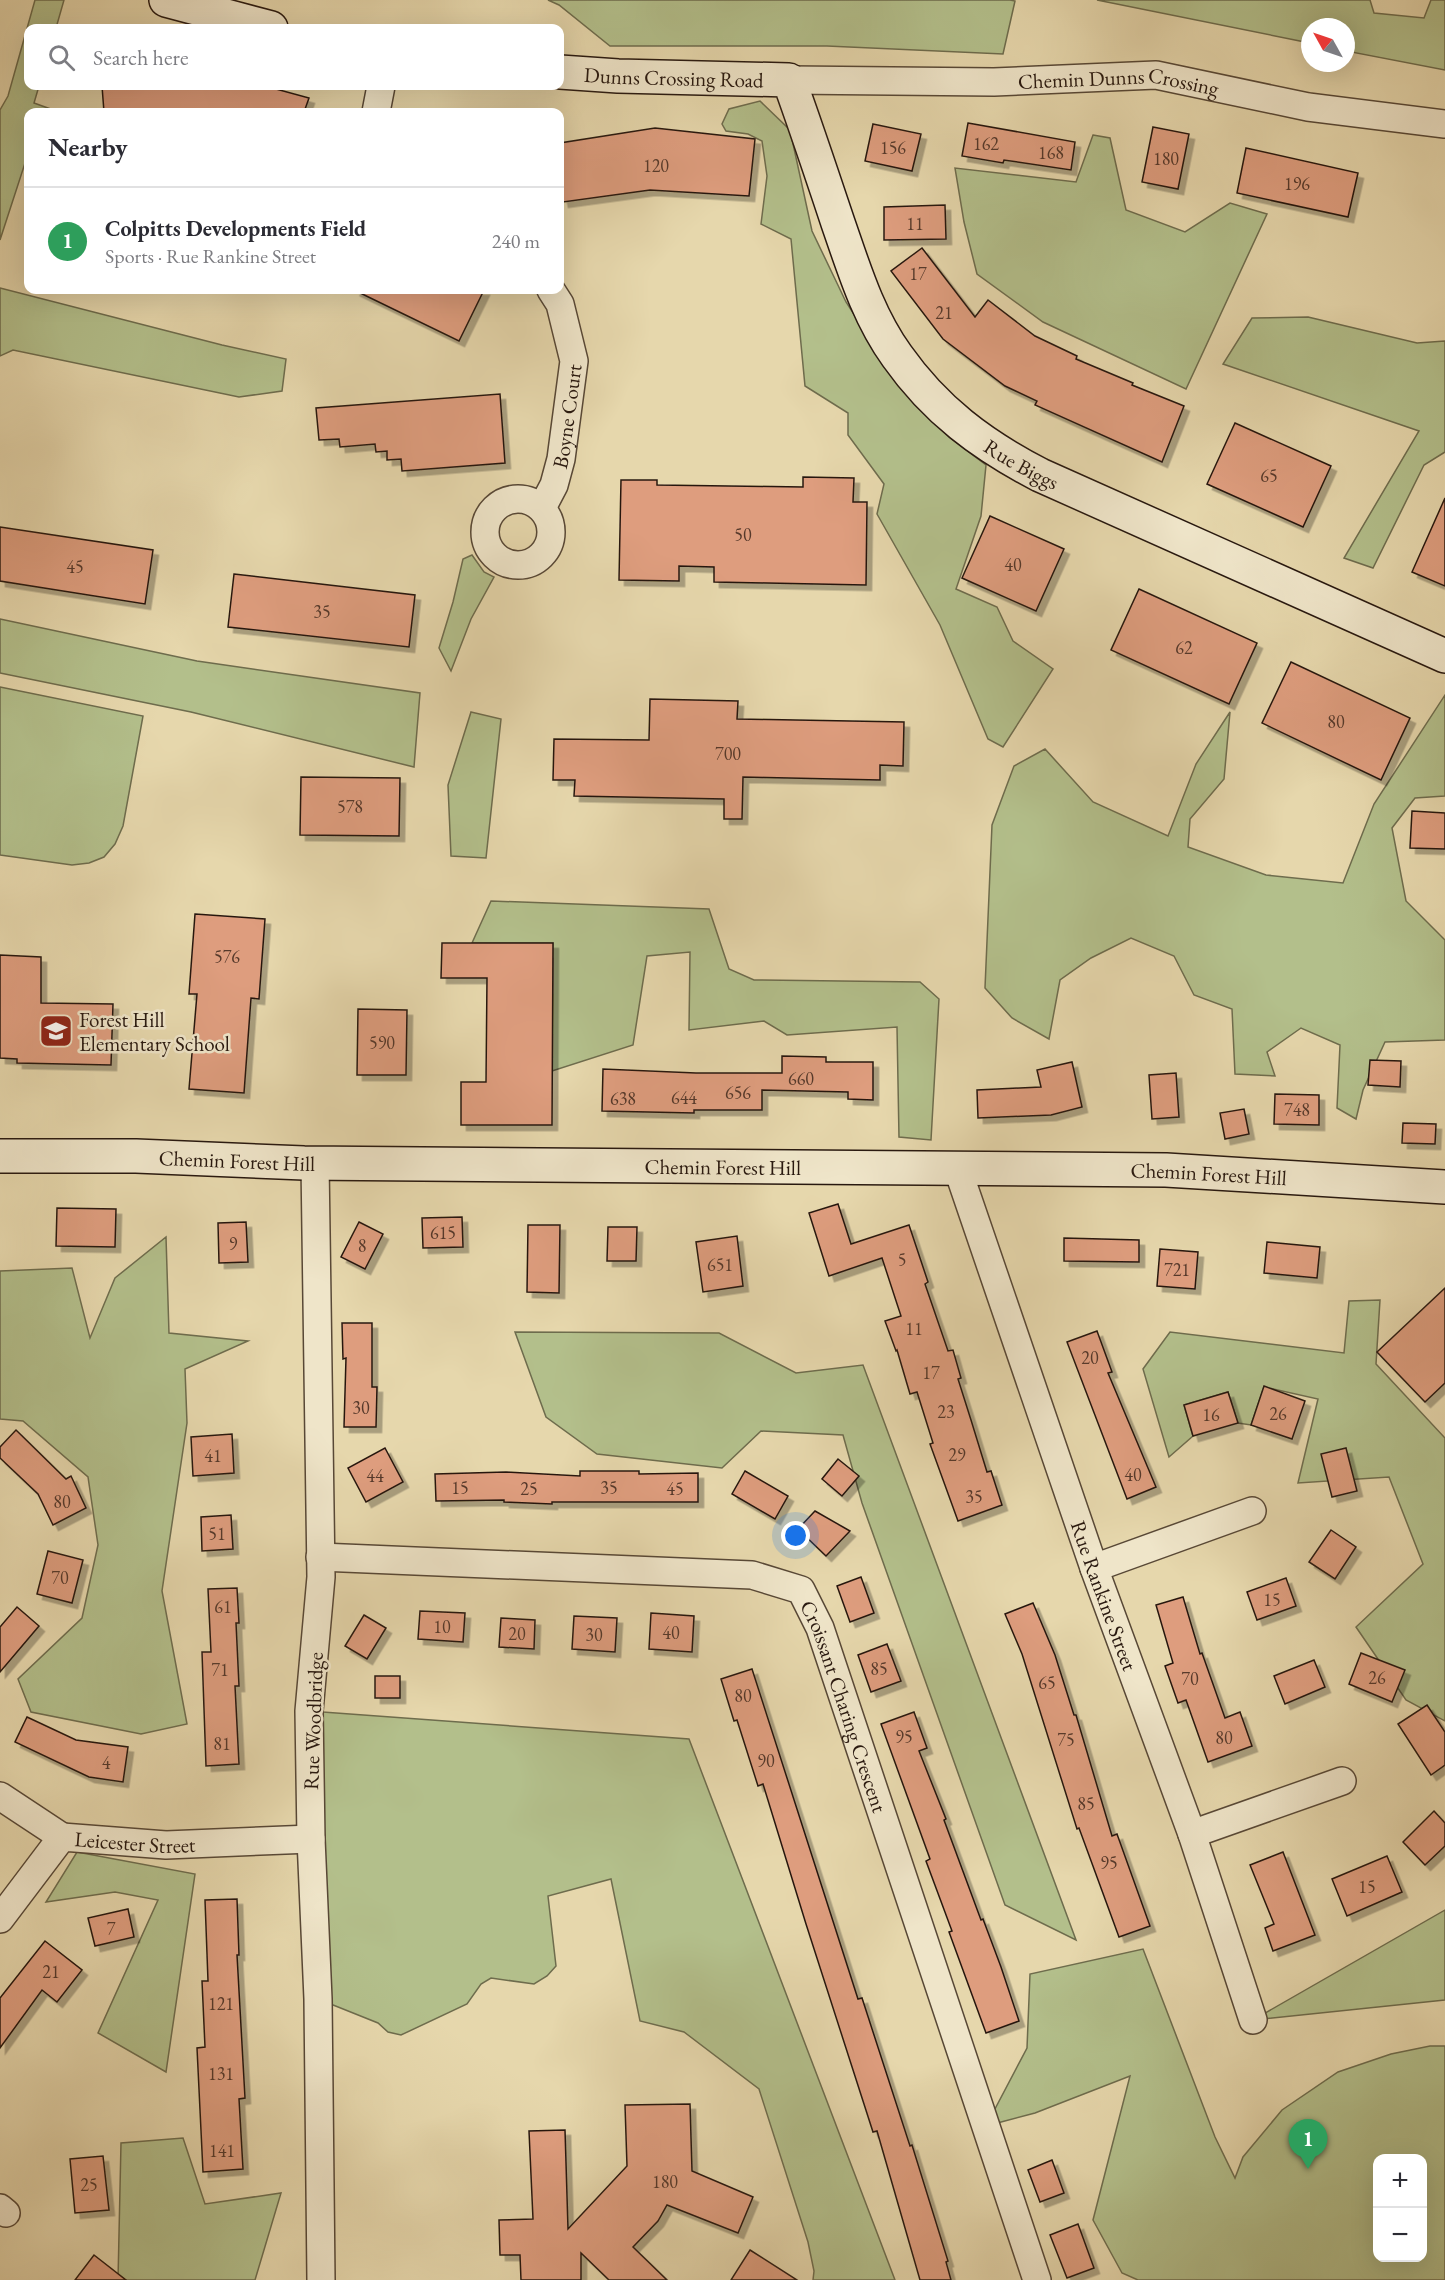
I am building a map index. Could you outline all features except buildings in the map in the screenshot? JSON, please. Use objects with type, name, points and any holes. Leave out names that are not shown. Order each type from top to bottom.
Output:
[{"type":"street","points":[[166,0],[257,24]]},
{"type":"street","name":"Dunns Crossing Road","points":[[564,72],[618,76],[789,80]]},
{"type":"street","name":"Chemin Dunns Crossing","points":[[789,80],[994,82],[1156,75],[1308,107],[1445,124]]},
{"type":"street","name":"Rue Biggs","points":[[789,80],[858,280],[874,318],[896,356],[919,384],[967,430],[1003,456],[1040,475],[1445,656]]},
{"type":"street","points":[[377,108],[380,90]]},
{"type":"street","name":"Boyne Court","points":[[542,508],[554,485],[561,459],[574,362],[560,304],[554,294]]},
{"type":"street","name":"Chemin Forest Hill","points":[[0,1156],[136,1156],[315,1163],[1166,1170],[1445,1187]]},
{"type":"street","name":"Rue Woodbridge","points":[[315,1163],[320,1557],[309,1711],[311,1839],[318,1999],[321,2280]]},
{"type":"street","name":"Rue Rankine Street","points":[[958,1170],[1094,1568],[1192,1834],[1254,2020]]},
{"type":"street","points":[[1094,1568],[1252,1511]]},
{"type":"street","name":"Croissant Charing Crescent","points":[[320,1557],[752,1575],[801,1590],[824,1640],[1037,2280]]},
{"type":"street","points":[[1192,1834],[1342,1781]]},
{"type":"street","points":[[0,1796],[62,1837]]},
{"type":"street","name":"Leicester Street","points":[[0,1919],[62,1837],[166,1845],[311,1839]]},
{"type":"green space","points":[[35,0],[64,0],[57,24],[28,24]]},
{"type":"green space","points":[[548,0],[1015,1],[1003,54],[827,46],[610,46],[559,5]]},
{"type":"green space","points":[[1097,0],[1370,0],[1374,13],[1424,18],[1431,0],[1445,0],[1445,70],[1355,53],[1355,18],[1301,18],[1301,41]]},
{"type":"green space","points":[[24,39],[24,90],[38,90],[34,103],[48,108],[24,108],[24,166],[0,240],[0,110],[8,96]]},
{"type":"green space","points":[[760,101],[790,130],[812,231],[846,302],[897,382],[949,437],[986,465],[981,516],[956,589],[997,607],[1013,641],[1053,669],[1003,747],[988,739],[940,625],[877,514],[884,484],[848,435],[848,413],[805,386],[791,239],[761,224],[767,176],[762,141],[748,134],[726,131],[722,124],[729,109]]},
{"type":"green space","points":[[1093,135],[1110,138],[1126,210],[1185,232],[1230,203],[1267,214],[1186,389],[1043,322],[977,274],[964,222],[955,168],[1076,182]]},
{"type":"green space","points":[[0,288],[222,345],[286,359],[282,391],[239,397],[13,350],[0,356]]},
{"type":"green space","points":[[1308,317],[1417,343],[1445,341],[1445,452],[1424,465],[1373,568],[1344,558],[1419,431],[1223,364],[1252,318]]},
{"type":"green space","points":[[472,555],[484,572],[494,577],[471,619],[451,671],[439,648],[463,559]]},
{"type":"green space","points":[[0,619],[197,661],[420,693],[414,767],[191,712],[0,673]]},
{"type":"green space","points":[[0,687],[143,716],[123,826],[115,844],[104,857],[89,863],[72,865],[0,855]]},
{"type":"green space","points":[[1445,695],[1445,796],[1415,798],[1392,828],[1406,901],[1445,940],[1445,1040],[1385,1042],[1363,1090],[1356,1119],[1337,1108],[1340,1045],[1301,1028],[1267,1052],[1275,1076],[1235,1074],[1232,1009],[1194,995],[1174,956],[1131,938],[1091,958],[1060,980],[1049,1039],[1012,1018],[985,988],[992,825],[1014,766],[1045,749],[1093,802],[1168,836],[1196,764],[1230,712],[1224,779],[1190,819],[1188,847],[1266,875],[1343,883],[1374,804]]},
{"type":"green space","points":[[471,712],[501,719],[486,858],[451,856],[448,785]]},
{"type":"green space","points":[[491,901],[709,909],[729,969],[754,980],[920,982],[939,999],[931,1140],[899,1137],[897,1027],[787,1035],[764,1021],[689,1030],[690,952],[647,956],[633,1045],[552,1071],[553,943],[472,943]]},
{"type":"green space","points":[[166,1237],[169,1333],[248,1341],[185,1369],[187,1423],[162,1591],[187,1724],[141,1734],[31,1712],[18,1679],[82,1618],[98,1545],[88,1477],[23,1421],[0,1419],[0,1271],[72,1268],[90,1338],[115,1278]]},
{"type":"green space","points":[[1380,1300],[1376,1364],[1445,1438],[1445,1721],[1406,1700],[1356,1627],[1423,1564],[1389,1477],[1298,1483],[1318,1399],[1264,1387],[1251,1425],[1238,1423],[1228,1392],[1184,1405],[1193,1436],[1169,1457],[1143,1369],[1170,1332],[1344,1353],[1349,1301]]},
{"type":"green space","points":[[515,1332],[719,1333],[796,1373],[863,1365],[1076,1940],[1005,1905],[862,1503],[843,1435],[761,1431],[722,1468],[597,1454],[546,1417]]},
{"type":"green space","points":[[309,1711],[689,1739],[895,2280],[813,2280],[814,2271],[808,2242],[759,2089],[684,2032],[640,2021],[611,1879],[548,1896],[556,1966],[547,1976],[534,1984],[491,1978],[481,1984],[467,2004],[401,2035],[388,2032],[378,2023],[318,1999]]},
{"type":"green space","points":[[77,1852],[195,1874],[166,2072],[98,2033],[158,1900],[115,1892],[46,1902]]},
{"type":"green space","points":[[1445,1910],[1445,2000],[1253,2020]]},
{"type":"green space","points":[[1143,1949],[1215,2137],[1235,2178],[1243,2157],[1282,2110],[1338,2072],[1391,2054],[1430,2046],[1445,2046],[1445,2280],[1138,2280],[1122,2273],[1093,2220],[1130,2076],[1035,2113],[986,2126],[1027,2048],[1030,1974]]},
{"type":"green space","points":[[183,2138],[205,2204],[281,2193],[255,2280],[118,2280],[121,2143]]},
{"type":"place","name":"Forest Hill Elementary School","points":[[56,1031]]},
{"type":"place","name":"Colpitts Developments Field","points":[[1308,2169]]}]
